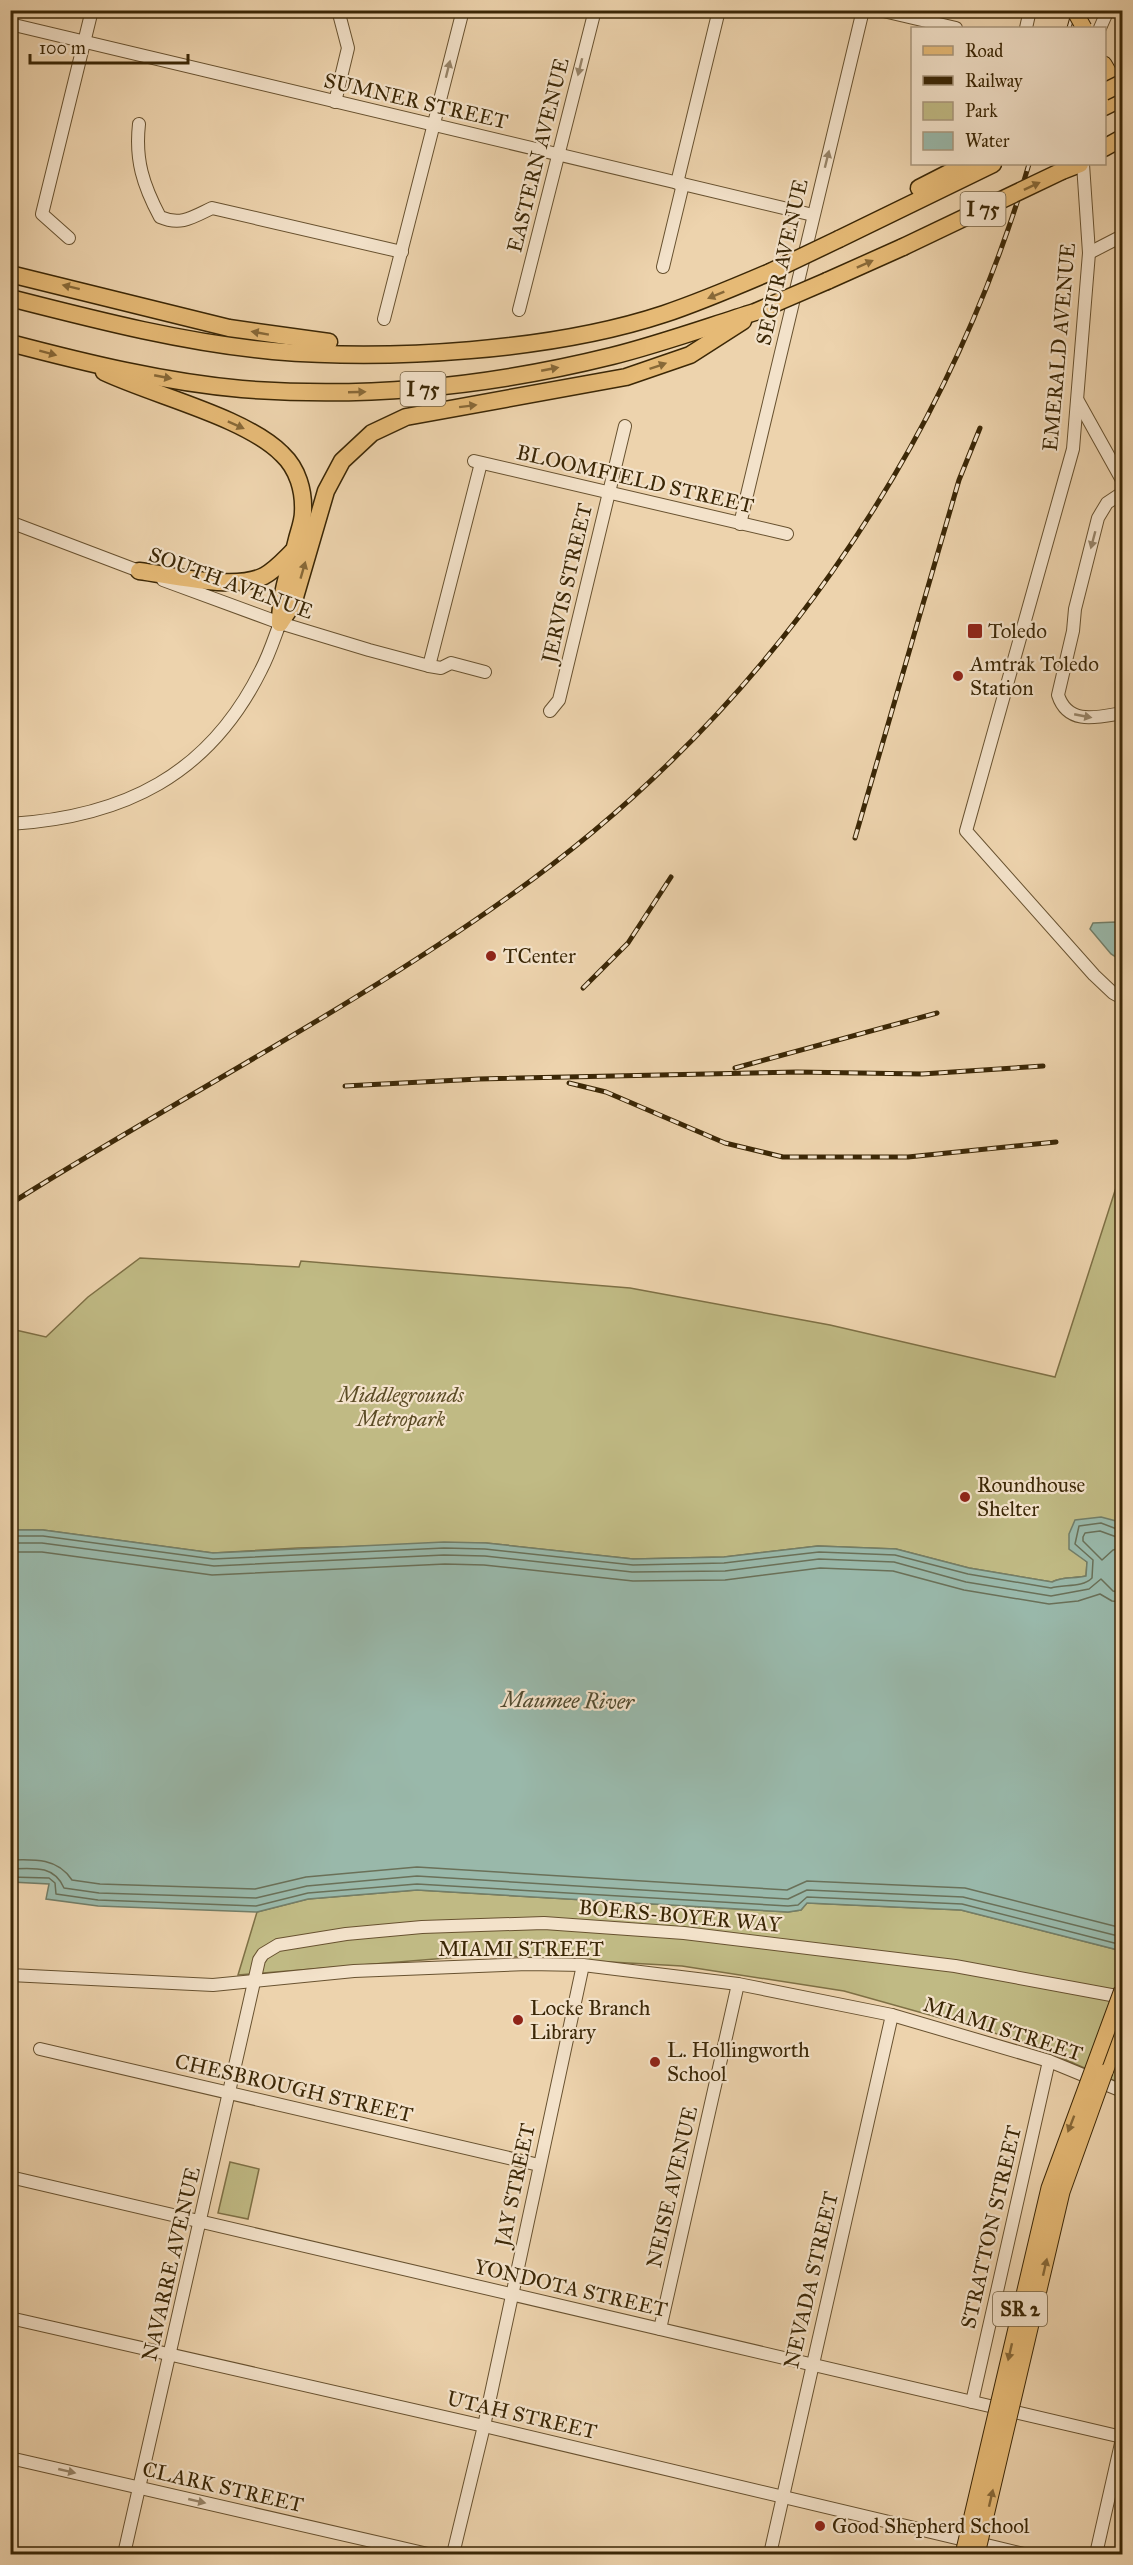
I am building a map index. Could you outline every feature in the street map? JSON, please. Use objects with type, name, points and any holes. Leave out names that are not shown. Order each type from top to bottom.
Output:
[{"type":"highway","points":[[1106,106],[1122,97]]},
{"type":"highway","points":[[1106,147],[1122,138]]},
{"type":"highway","points":[[1106,153],[1122,146]]},
{"type":"highway","points":[[893,214],[905,195],[964,165]]},
{"type":"highway","name":"I 75","points":[[10,298],[86,317],[221,344],[274,351],[381,353],[465,350],[510,345],[596,331],[664,314],[770,272],[991,165]]},
{"type":"highway","name":"I 75","points":[[10,343],[85,363],[242,389],[334,392],[434,388],[494,380],[612,356],[755,312],[903,247],[1075,165]]},
{"type":"highway","points":[[10,274],[230,328],[291,339],[465,350]]},
{"type":"highway","points":[[280,624],[293,604],[326,491],[342,460],[372,433],[406,417],[626,377],[690,356],[755,312]]},
{"type":"highway","points":[[85,363],[136,387],[235,424],[264,439],[283,454],[299,478],[304,515],[280,600],[280,624]]},
{"type":"highway","points":[[139,571],[239,583],[262,577],[278,566],[295,549]]},
{"type":"main road","points":[[1074,10],[1083,27]]},
{"type":"main road","points":[[1106,68],[1122,97]]},
{"type":"main road","name":"SR 2","points":[[978,2554],[1062,2192],[1122,1990]]},
{"type":"main road","name":"SR 2","points":[[963,2554],[1049,2188],[1099,2070],[1122,2027]]},
{"type":"street","points":[[69,238],[42,214],[92,10]]},
{"type":"street","points":[[335,102],[348,48],[338,10]]},
{"type":"street","points":[[384,319],[463,10]]},
{"type":"street","name":"EASTERN AVENUE","points":[[519,310],[595,10]]},
{"type":"street","points":[[663,267],[719,10]]},
{"type":"street","name":"SEGUR AVENUE","points":[[740,524],[863,10]]},
{"type":"street","points":[[879,10],[952,27]]},
{"type":"street","points":[[1026,27],[1030,10]]},
{"type":"street","points":[[1100,27],[1108,10]]},
{"type":"street","name":"SUMNER STREET","points":[[10,24],[813,215]]},
{"type":"street","points":[[139,124],[136,147],[141,178],[160,217],[173,223],[184,222],[212,208],[402,252]]},
{"type":"street","name":"EMERALD AVENUE","points":[[1075,165],[1089,253],[1078,401],[1069,463],[966,831],[1094,975],[1113,993],[1122,998]]},
{"type":"street","points":[[1089,253],[1122,236]]},
{"type":"street","points":[[1078,401],[1122,480]]},
{"type":"street","name":"JERVIS STREET","points":[[550,711],[559,700],[625,426]]},
{"type":"street","name":"BLOOMFIELD STREET","points":[[435,667],[477,462],[787,534]]},
{"type":"street","points":[[1122,493],[1107,503],[1098,519],[1058,687],[1060,701],[1072,713],[1089,718],[1122,713]]},
{"type":"street","name":"SOUTH AVENUE","points":[[10,522],[280,624],[435,667],[451,663],[485,672]]},
{"type":"street","points":[[10,824],[67,818],[95,812],[166,781],[188,765],[227,725],[261,670],[280,624]]},
{"type":"street","name":"BOERS-BOYER WAY","points":[[254,1982],[263,1954],[278,1946],[346,1934],[422,1926],[517,1923],[627,1927],[726,1938],[980,1970],[1122,1997]]},
{"type":"street","name":"MIAMI STREET","points":[[10,1975],[182,1984],[254,1982],[365,1971],[528,1964],[584,1965],[738,1984],[892,2015],[1049,2061],[1122,2091]]},
{"type":"street","name":"JAY STREET","points":[[453,2554],[484,2426],[538,2165],[584,1965]]},
{"type":"street","name":"NAVARRE AVENUE","points":[[124,2554],[254,1982]]},
{"type":"street","name":"NEISE AVENUE","points":[[660,2329],[738,1984]]},
{"type":"street","name":"NEVADA STREET","points":[[770,2554],[892,2015]]},
{"type":"street","name":"CHESBROUGH STREET","points":[[40,2049],[538,2165]]},
{"type":"street","name":"STRATTON STREET","points":[[972,2402],[1049,2061]]},
{"type":"street","name":"YONDOTA STREET","points":[[10,2177],[1122,2438]]},
{"type":"street","name":"UTAH STREET","points":[[10,2318],[484,2426],[1024,2554]]},
{"type":"street","points":[[1096,2554],[1122,2438]]},
{"type":"street","name":"CLARK STREET","points":[[10,2458],[428,2554]]},
{"type":"green space","name":"Middlegrounds Metropark","points":[[1122,1169],[1122,1527],[1116,1521],[1079,1555],[1087,1562],[1086,1576],[1052,1582],[969,1568],[896,1549],[818,1546],[724,1557],[633,1559],[486,1543],[298,1548],[213,1553],[43,1530],[11,1530],[11,1329],[46,1337],[88,1297],[140,1258],[299,1267],[301,1261],[630,1288],[830,1325],[1055,1377]]},
{"type":"green space","points":[[417,1890],[788,1912],[801,1910],[807,1903],[961,1910],[1122,1951],[1122,2084],[1019,2040],[844,1991],[682,1966],[484,1955],[238,1975],[257,1912],[308,1899]]},
{"type":"green space","points":[[230,2162],[259,2169],[248,2219],[218,2213]]},
{"type":"water","points":[[1116,922],[1122,925],[1122,961],[1111,954],[1090,929],[1093,923]]},
{"type":"water","name":"Maumee River","points":[[1101,1517],[1116,1521],[1122,1527],[1122,1559],[1116,1566],[1117,1577],[1122,1581],[1122,1951],[961,1910],[807,1903],[801,1910],[788,1912],[417,1890],[308,1899],[257,1912],[98,1906],[46,1899],[49,1884],[11,1882],[11,1530],[43,1530],[213,1553],[444,1542],[486,1543],[633,1559],[724,1557],[818,1546],[896,1549],[969,1568],[1052,1582],[1086,1576],[1087,1562],[1069,1549],[1069,1534],[1075,1520]]},
{"type":"railway","points":[[1069,27],[1074,10]]},
{"type":"railway","points":[[10,1204],[389,977],[451,937],[511,895],[602,825],[685,747],[762,663],[832,573],[893,477],[947,377],[992,272],[1029,165]]},
{"type":"railway","points":[[855,838],[959,480],[980,428]]},
{"type":"railway","points":[[583,988],[628,943],[671,877]]},
{"type":"railway","points":[[735,1068],[937,1013]]},
{"type":"railway","points":[[345,1086],[479,1079],[797,1072],[922,1074],[1043,1066]]},
{"type":"railway","points":[[569,1083],[606,1092],[725,1143],[783,1157],[908,1157],[1056,1142]]},
{"type":"place","name":"Toledo","points":[[975,631]]},
{"type":"place","name":"Amtrak Toledo Station","points":[[958,676]]},
{"type":"place","name":"TCenter","points":[[491,956]]},
{"type":"place","name":"Roundhouse Shelter","points":[[965,1497]]},
{"type":"place","name":"Locke Branch Library","points":[[518,2020]]},
{"type":"place","name":"L. Hollingworth School","points":[[655,2062]]},
{"type":"place","name":"Good Shepherd School","points":[[820,2526]]}]
